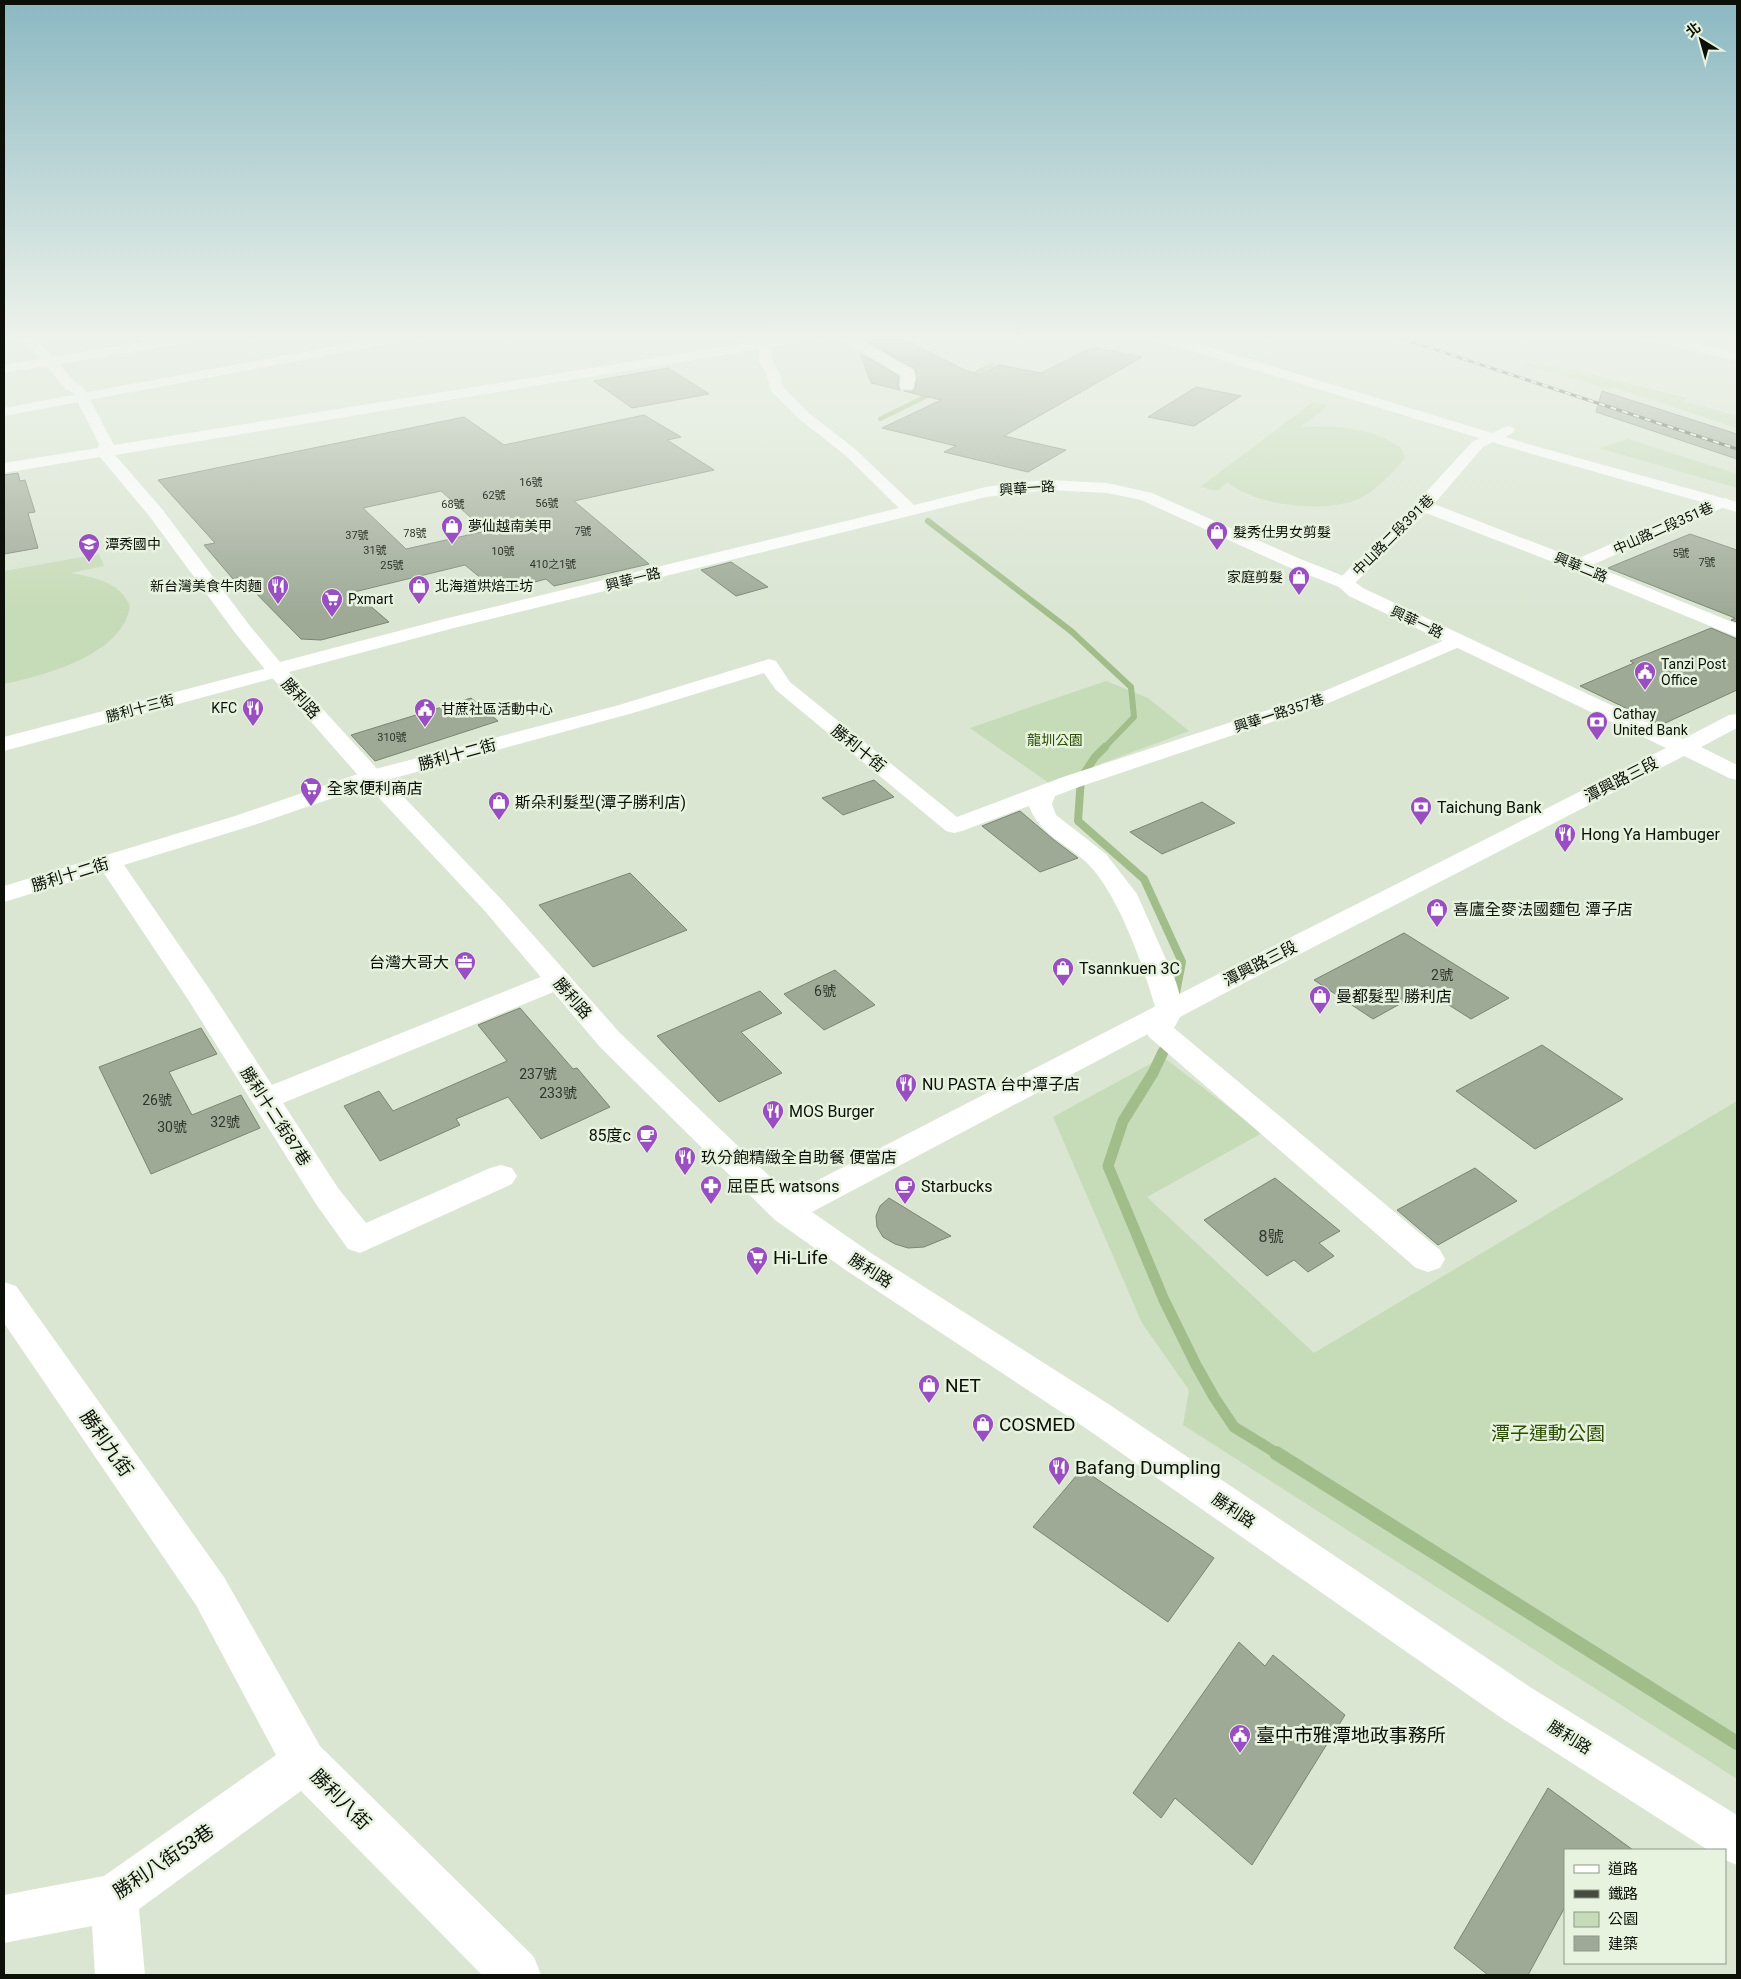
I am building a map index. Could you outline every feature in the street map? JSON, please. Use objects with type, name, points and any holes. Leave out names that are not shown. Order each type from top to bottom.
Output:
[{"type":"street","name":"勝利路","points":[[96,428],[106,448],[243,630],[275,669],[372,777],[493,905],[610,1040],[786,1211],[859,1262],[1097,1416],[1515,1702],[1737,1842]]},
{"type":"street","points":[[4,468],[220,428]]},
{"type":"street","points":[[4,459],[106,448],[228,428]]},
{"type":"street","points":[[820,428],[850,452],[910,510]]},
{"type":"street","points":[[1481,428],[1732,502]]},
{"type":"street","points":[[1483,428],[1501,434]]},
{"type":"street","name":"中山路二段391巷","points":[[1345,583],[1424,506],[1478,444],[1501,434]]},
{"type":"street","name":"興華一路","points":[[275,669],[448,624],[986,492],[1034,485],[1118,490],[1146,496],[1292,562],[1345,583],[1356,592],[1737,773]]},
{"type":"street","name":"中山路二段351巷","points":[[1577,565],[1732,502]]},
{"type":"street","name":"興華二路","points":[[1424,506],[1577,565],[1737,632]]},
{"type":"street","name":"興華一路357巷","points":[[1045,792],[1096,773],[1324,698],[1457,640]]},
{"type":"street","name":"勝利十二街","points":[[4,894],[243,821],[372,777],[626,709],[769,665]]},
{"type":"street","name":"勝利十街","points":[[769,665],[783,686],[954,826],[1045,792]]},
{"type":"street","name":"勝利十三街","points":[[4,744],[271,673],[275,669]]},
{"type":"street","name":"潭興路三段","points":[[786,1211],[1171,1014],[1737,720]]},
{"type":"street","points":[[1045,792],[1040,804],[1045,818],[1097,859],[1124,894],[1162,982],[1182,1050],[1428,1259]]},
{"type":"street","name":"勝利十二街87巷","points":[[109,862],[200,996],[327,1196],[360,1240],[501,1176]]},
{"type":"street","points":[[265,1099],[558,980]]},
{"type":"street","name":"勝利九街","points":[[4,1296],[210,1591]]},
{"type":"street","name":"勝利八街","points":[[210,1591],[304,1762],[516,1975]]},
{"type":"street","name":"勝利八街53巷","points":[[4,1919],[114,1898],[304,1762]]},
{"type":"street","points":[[114,1898],[120,1975]]},
{"type":"green space","points":[[1278,428],[1350,428],[1367,432],[1379,436],[1402,449],[1405,458],[1389,476],[1369,493],[1356,500],[1342,504],[1308,506],[1272,502],[1255,497],[1227,482],[1218,491],[1200,487]]},
{"type":"green space","points":[[1628,439],[1737,474],[1737,488],[1599,448]]},
{"type":"green space","points":[[99,554],[104,566],[71,573],[97,579],[120,591],[130,606],[124,623],[113,638],[98,650],[80,660],[40,675],[4,684],[4,571]]},
{"type":"green space","name":"龍圳公園","points":[[1106,681],[1148,698],[1189,731],[1049,783],[970,728]]},
{"type":"green space","name":"潭子運動公園","points":[[1163,1057],[1262,1133],[1147,1197],[1314,1353],[1737,1101],[1737,1779],[1183,1425],[1189,1390],[1142,1323],[1053,1117]]},
{"type":"building","points":[[409,428],[480,428],[504,445],[582,428],[666,428],[681,437],[667,440],[714,470],[574,501],[649,564],[554,586],[546,579],[498,592],[465,565],[354,592],[389,622],[321,640],[301,639],[240,577],[233,579],[204,545],[215,543],[158,480]],"holes":[[[441,491],[486,531],[406,549],[363,508]]]},
{"type":"building","points":[[883,428],[1017,428],[1004,436],[1066,450],[1028,472],[944,452],[956,446]]},
{"type":"building","points":[[1645,428],[1719,428],[1737,434],[1737,459]]},
{"type":"building","points":[[18,473],[20,481],[25,480],[35,512],[28,513],[38,548],[4,554],[4,475]]},
{"type":"building","points":[[1690,534],[1737,550],[1737,622],[1731,620],[1735,618],[1608,568]]},
{"type":"building","points":[[731,562],[768,587],[736,596],[701,570]]},
{"type":"building","points":[[1711,628],[1737,639],[1737,690],[1661,725],[1580,686],[1634,663],[1630,661]]},
{"type":"building","name":"甘蔗社區活動中心","points":[[471,698],[498,721],[375,761],[351,735]]},
{"type":"building","points":[[874,780],[894,797],[843,815],[822,798]]},
{"type":"building","points":[[1202,802],[1235,823],[1162,854],[1130,832]]},
{"type":"building","points":[[1020,811],[1078,858],[1040,872],[982,826]]},
{"type":"building","points":[[630,873],[687,930],[593,967],[539,905]]},
{"type":"building","points":[[1404,933],[1509,998],[1471,1019],[1425,990],[1373,1019],[1314,980]]},
{"type":"building","points":[[835,970],[875,1005],[824,1030],[784,994]]},
{"type":"building","points":[[760,991],[782,1013],[741,1032],[782,1073],[719,1102],[657,1036]]},
{"type":"building","points":[[520,1008],[573,1069],[577,1068],[610,1107],[541,1139],[508,1097],[456,1119],[460,1125],[380,1161],[344,1106],[379,1091],[393,1111],[507,1061],[478,1025]]},
{"type":"building","points":[[201,1028],[217,1054],[169,1072],[192,1115],[241,1095],[260,1128],[151,1174],[99,1067]]},
{"type":"building","points":[[1542,1045],[1623,1099],[1535,1149],[1456,1091]]},
{"type":"building","points":[[1475,1168],[1517,1201],[1438,1245],[1397,1210]]},
{"type":"building","points":[[1275,1178],[1340,1231],[1319,1243],[1334,1256],[1308,1272],[1294,1260],[1267,1276],[1204,1220]]},
{"type":"building","points":[[889,1198],[951,1236],[924,1247],[908,1248],[895,1244],[883,1237],[877,1227],[876,1216],[880,1206]]},
{"type":"building","points":[[1082,1469],[1214,1558],[1168,1622],[1033,1527]]},
{"type":"building","name":"臺中市雅潭地政事務所","points":[[1239,1642],[1265,1666],[1273,1655],[1345,1715],[1252,1865],[1175,1798],[1161,1818],[1133,1793]]},
{"type":"building","points":[[1548,1788],[1632,1849],[1564,1849],[1564,1909],[1528,1975],[1488,1975],[1454,1948]]},
{"type":"waterway","points":[[928,521],[1071,631],[1131,687],[1134,717],[1104,748]]},
{"type":"waterway","points":[[1104,748],[1095,757],[1081,778],[1078,821],[1144,879],[1182,962],[1175,998]]},
{"type":"waterway","points":[[1162,1054],[1166,1040]]},
{"type":"waterway","points":[[1163,1052],[1153,1073],[1123,1121],[1108,1166],[1164,1300],[1214,1397],[1234,1427],[1278,1454]]},
{"type":"waterway","points":[[1276,1453],[1737,1743]]},
{"type":"railway","points":[[1674,428],[1737,449]]},
{"type":"place","name":"夢仙越南美甲","points":[[452,545]]},
{"type":"place","name":"髮秀仕男女剪髮","points":[[1217,551]]},
{"type":"place","name":"潭秀國中","points":[[89,563]]},
{"type":"place","name":"家庭剪髮","points":[[1299,596]]},
{"type":"place","name":"新台灣美食牛肉麵","points":[[278,605]]},
{"type":"place","name":"北海道烘焙工坊","points":[[419,605]]},
{"type":"place","name":"Pxmart","points":[[332,618]]},
{"type":"place","name":"Tanzi Post Office","points":[[1645,691]]},
{"type":"place","name":"KFC","points":[[253,727]]},
{"type":"place","name":"甘蔗社區活動中心","points":[[425,728]]},
{"type":"place","name":"Cathay United Bank","points":[[1597,741]]},
{"type":"place","name":"全家便利商店","points":[[311,807]]},
{"type":"place","name":"斯朵利髮型(潭子勝利店)","points":[[499,821]]},
{"type":"place","name":"Taichung Bank","points":[[1421,826]]},
{"type":"place","name":"Hong Ya Hambuger","points":[[1565,853]]},
{"type":"place","name":"喜廬全麥法國麵包 潭子店","points":[[1437,928]]},
{"type":"place","name":"台灣大哥大","points":[[465,981]]},
{"type":"place","name":"Tsannkuen 3C","points":[[1063,987]]},
{"type":"place","name":"曼都髮型 勝利店","points":[[1320,1015]]},
{"type":"place","name":"NU PASTA 台中潭子店","points":[[906,1103]]},
{"type":"place","name":"MOS Burger","points":[[773,1130]]},
{"type":"place","name":"85度c","points":[[647,1154]]},
{"type":"place","name":"玖分飽精緻全自助餐 便當店","points":[[685,1176]]},
{"type":"place","name":"屈臣氏 watsons","points":[[711,1205]]},
{"type":"place","name":"Starbucks","points":[[905,1205]]},
{"type":"place","name":"Hi-Life","points":[[757,1276]]},
{"type":"place","name":"NET","points":[[929,1404]]},
{"type":"place","name":"COSMED","points":[[983,1443]]},
{"type":"place","name":"Bafang Dumpling","points":[[1059,1486]]},
{"type":"place","name":"臺中市雅潭地政事務所","points":[[1240,1754]]}]
